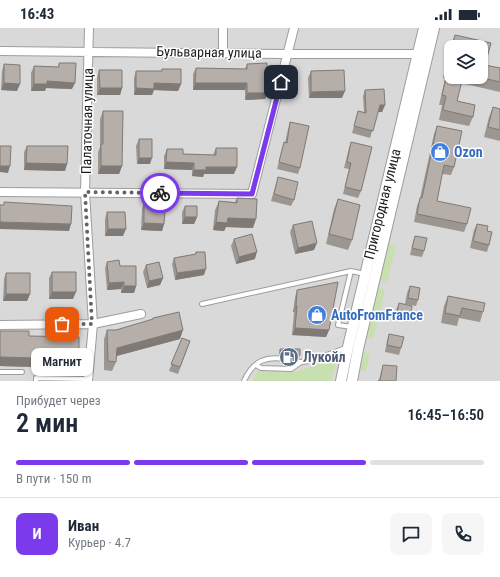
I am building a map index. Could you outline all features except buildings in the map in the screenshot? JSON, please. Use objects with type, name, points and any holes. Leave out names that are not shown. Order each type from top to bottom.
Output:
[{"type":"street","name":"Палаточная улица","points":[[88,380],[92,324],[85,192],[89,28]]},
{"type":"street","points":[[223,28],[223,52]]},
{"type":"street","points":[[0,192],[252,194],[294,28]]},
{"type":"street","name":"Пригородная улица","points":[[352,381],[423,54],[424,28]]},
{"type":"street","name":"Пригородная улица","points":[[341,381],[365,274],[423,54],[434,28]]},
{"type":"street","name":"Бульварная улица","points":[[0,51],[423,54]]},
{"type":"street","points":[[0,324],[92,324],[141,314]]},
{"type":"lane","points":[[202,304],[350,271],[365,274]]},
{"type":"lane","points":[[350,271],[338,325],[353,328]]},
{"type":"lane","points":[[256,364],[261,368],[291,369],[301,362],[348,347]]},
{"type":"lane","points":[[244,381],[248,372],[263,359],[270,358],[301,362]]},
{"type":"lane","points":[[0,372],[22,372]]},
{"type":"lane","points":[[36,381],[36,378],[88,380]]},
{"type":"shaded area","points":[[0,28],[500,28],[500,381],[0,381]]},
{"type":"shaded area","points":[[337,300],[347,301],[340,337],[328,337]]},
{"type":"shaded area","points":[[0,370],[27,371],[26,381],[0,381]]},
{"type":"green space","points":[[387,244],[396,246],[387,283],[378,281]]},
{"type":"green space","points":[[377,287],[385,290],[380,314],[372,313]]},
{"type":"green space","points":[[370,320],[378,321],[373,339],[364,337]]},
{"type":"green space","points":[[362,352],[370,353],[366,371],[359,370]]},
{"type":"green space","points":[[338,358],[331,381],[252,381],[258,371],[295,372]]},
{"type":"way so far","points":[[62,324],[92,324],[85,192],[160,193]]},
{"type":"place","name":"Ozon","points":[[440,152]]},
{"type":"place","name":"AutoFromFrance","points":[[317,315]]},
{"type":"place","name":"Магнит","points":[[62,324]]},
{"type":"place","name":"Лукойл","points":[[289,357]]},
{"type":"route","points":[[160,193],[252,194],[281,82]]}]
